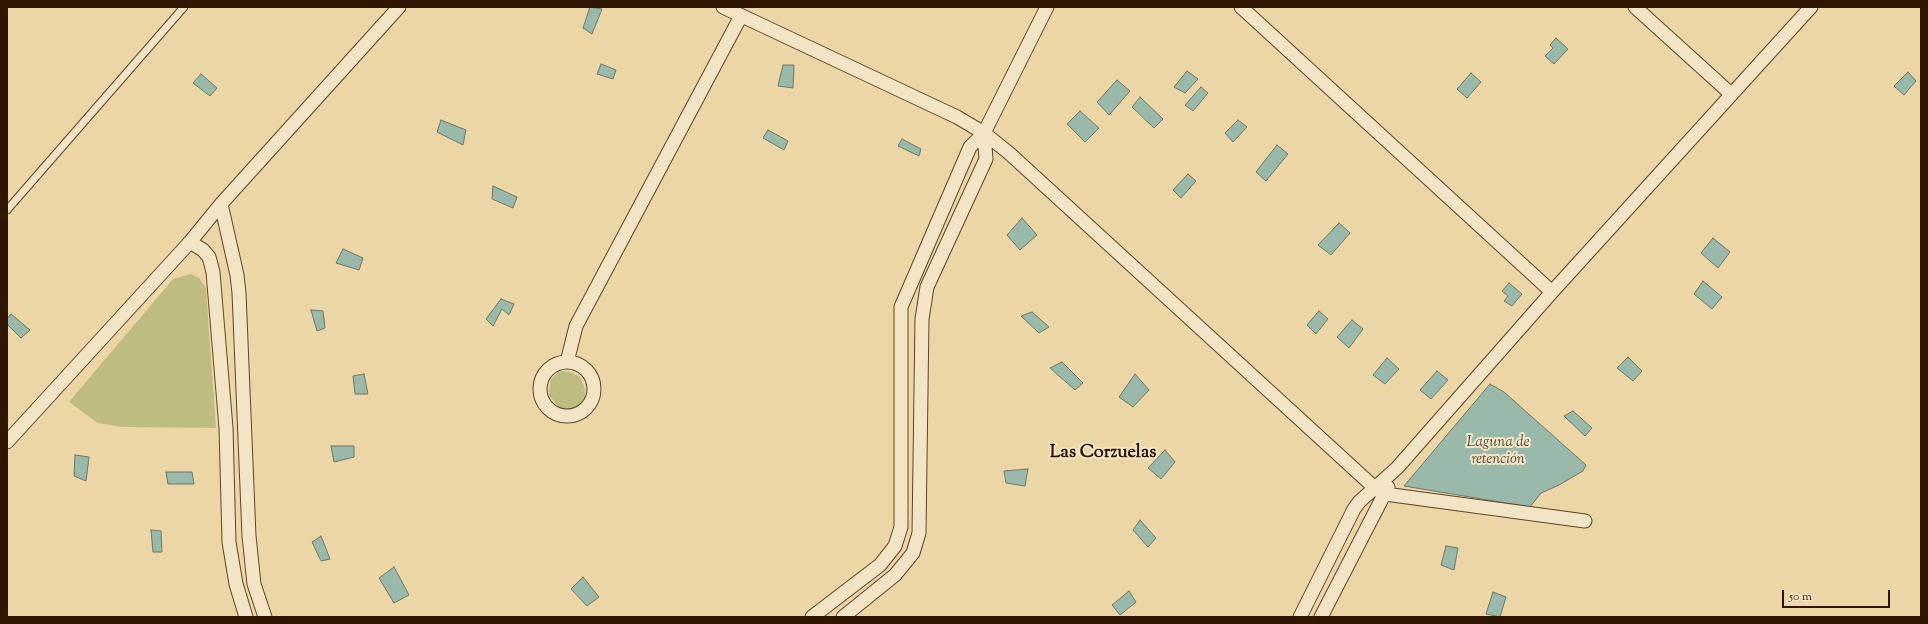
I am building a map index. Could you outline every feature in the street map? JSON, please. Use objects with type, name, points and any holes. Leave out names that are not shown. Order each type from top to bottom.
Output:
[{"type":"street","points":[[7,442],[190,242],[221,204],[399,7]]},
{"type":"street","points":[[723,7],[957,117],[984,133],[1009,152],[1380,491],[1585,521]]},
{"type":"street","points":[[812,617],[880,565],[895,546],[901,527],[901,307],[970,147],[984,133],[1047,7]]},
{"type":"street","points":[[1241,7],[1552,292]]},
{"type":"street","points":[[1635,7],[1730,94]]},
{"type":"street","points":[[1321,617],[1380,491],[1398,468],[1552,292],[1730,94],[1811,7]]},
{"type":"street","points":[[567,362],[576,326],[741,16]]},
{"type":"street","points":[[843,617],[895,575],[913,553],[919,533],[922,319],[927,288],[986,159],[984,133]]},
{"type":"street","points":[[221,204],[239,293],[249,536],[254,584],[265,617]]},
{"type":"street","points":[[190,242],[203,250],[209,256],[213,272],[226,428],[229,542],[236,584],[246,617]]},
{"type":"street","points":[[567,362],[576,363],[587,371],[594,382],[595,391],[588,407],[581,413],[573,416],[556,414],[548,409],[542,401],[540,392],[540,383],[544,374],[558,363],[567,362]]},
{"type":"street","points":[[1300,617],[1354,509],[1380,491]]},
{"type":"lane","points":[[7,210],[184,7]]},
{"type":"shaded area","points":[[191,274],[199,278],[206,288],[216,428],[122,427],[98,423],[69,402],[173,279]]},
{"type":"shaded area","points":[[559,371],[570,372],[580,377],[585,389],[585,402],[575,410],[559,408],[549,395],[550,381]]},
{"type":"water","points":[[590,7],[602,9],[592,34],[583,28]]},
{"type":"water","points":[[1556,38],[1568,49],[1554,64],[1545,56],[1553,48],[1550,45]]},
{"type":"water","points":[[601,64],[616,70],[613,79],[597,74]]},
{"type":"water","points":[[783,65],[794,65],[793,88],[778,86]]},
{"type":"water","points":[[1187,71],[1198,79],[1185,93],[1174,87]]},
{"type":"water","points":[[1908,72],[1916,81],[1904,95],[1894,86]]},
{"type":"water","points":[[1471,73],[1481,82],[1467,98],[1457,89]]},
{"type":"water","points":[[201,74],[217,88],[210,96],[193,83]]},
{"type":"water","points":[[1117,80],[1130,91],[1109,115],[1097,102]]},
{"type":"water","points":[[1201,87],[1208,93],[1193,111],[1185,105]]},
{"type":"water","points":[[1140,97],[1163,119],[1154,128],[1132,107]]},
{"type":"water","points":[[1080,111],[1099,128],[1085,142],[1067,124]]},
{"type":"water","points":[[441,120],[466,130],[463,145],[437,132]]},
{"type":"water","points":[[1238,120],[1247,127],[1233,142],[1225,133]]},
{"type":"water","points":[[768,130],[788,141],[784,150],[763,138]]},
{"type":"water","points":[[902,139],[921,149],[919,156],[898,146]]},
{"type":"water","points":[[1277,145],[1288,154],[1266,181],[1256,172]]},
{"type":"water","points":[[1188,174],[1196,181],[1181,198],[1173,190]]},
{"type":"water","points":[[493,186],[517,197],[513,208],[492,199]]},
{"type":"water","points":[[1022,218],[1037,235],[1020,250],[1007,235]]},
{"type":"water","points":[[1339,223],[1350,233],[1331,255],[1318,245]]},
{"type":"water","points":[[1713,238],[1730,252],[1718,268],[1701,253]]},
{"type":"water","points":[[343,249],[363,258],[359,270],[336,263]]},
{"type":"water","points":[[1703,281],[1722,297],[1712,309],[1694,294]]},
{"type":"water","points":[[1509,283],[1522,294],[1512,306],[1504,301],[1508,296],[1502,291]]},
{"type":"water","points":[[501,299],[514,304],[509,315],[502,309],[493,326],[486,319]]},
{"type":"water","points":[[311,310],[323,311],[325,328],[317,331]]},
{"type":"water","points":[[1319,311],[1328,319],[1316,334],[1307,325]]},
{"type":"water","points":[[1032,312],[1049,327],[1039,333],[1021,316]]},
{"type":"water","points":[[11,314],[30,330],[21,338],[7,324],[7,319]]},
{"type":"water","points":[[1352,320],[1363,329],[1349,348],[1337,337]]},
{"type":"water","points":[[1628,357],[1642,371],[1633,381],[1617,368]]},
{"type":"water","points":[[1387,358],[1399,369],[1385,384],[1373,375]]},
{"type":"water","points":[[1062,362],[1083,383],[1075,390],[1050,368]]},
{"type":"water","points":[[1437,371],[1448,380],[1431,399],[1420,390]]},
{"type":"water","points":[[364,374],[368,394],[355,394],[353,376]]},
{"type":"water","points":[[1135,374],[1149,390],[1133,407],[1119,397]]},
{"type":"water","name":"Laguna de retención","points":[[1490,384],[1504,392],[1586,465],[1583,471],[1559,485],[1541,493],[1530,507],[1404,486]]},
{"type":"water","points":[[1573,411],[1592,428],[1585,436],[1564,416]]},
{"type":"water","points":[[331,446],[354,446],[354,457],[334,462]]},
{"type":"water","points":[[1165,450],[1175,462],[1161,479],[1148,468]]},
{"type":"water","points":[[75,455],[89,457],[86,481],[74,476]]},
{"type":"water","points":[[1028,469],[1025,486],[1006,483],[1004,471]]},
{"type":"water","points":[[166,472],[192,472],[194,484],[168,484]]},
{"type":"water","points":[[1140,520],[1156,538],[1148,547],[1133,530]]},
{"type":"water","points":[[151,530],[161,531],[162,552],[153,552]]},
{"type":"water","points":[[321,536],[330,559],[321,561],[312,542]]},
{"type":"water","points":[[1446,546],[1458,548],[1454,570],[1441,565]]},
{"type":"water","points":[[394,567],[409,595],[394,603],[379,578]]},
{"type":"water","points":[[583,577],[599,597],[587,606],[571,589]]},
{"type":"water","points":[[1129,591],[1136,602],[1120,615],[1112,605]]},
{"type":"water","points":[[1493,592],[1506,597],[1500,617],[1486,614]]},
{"type":"district","name":"Las Corzuelas","points":[[1103,454]]}]
